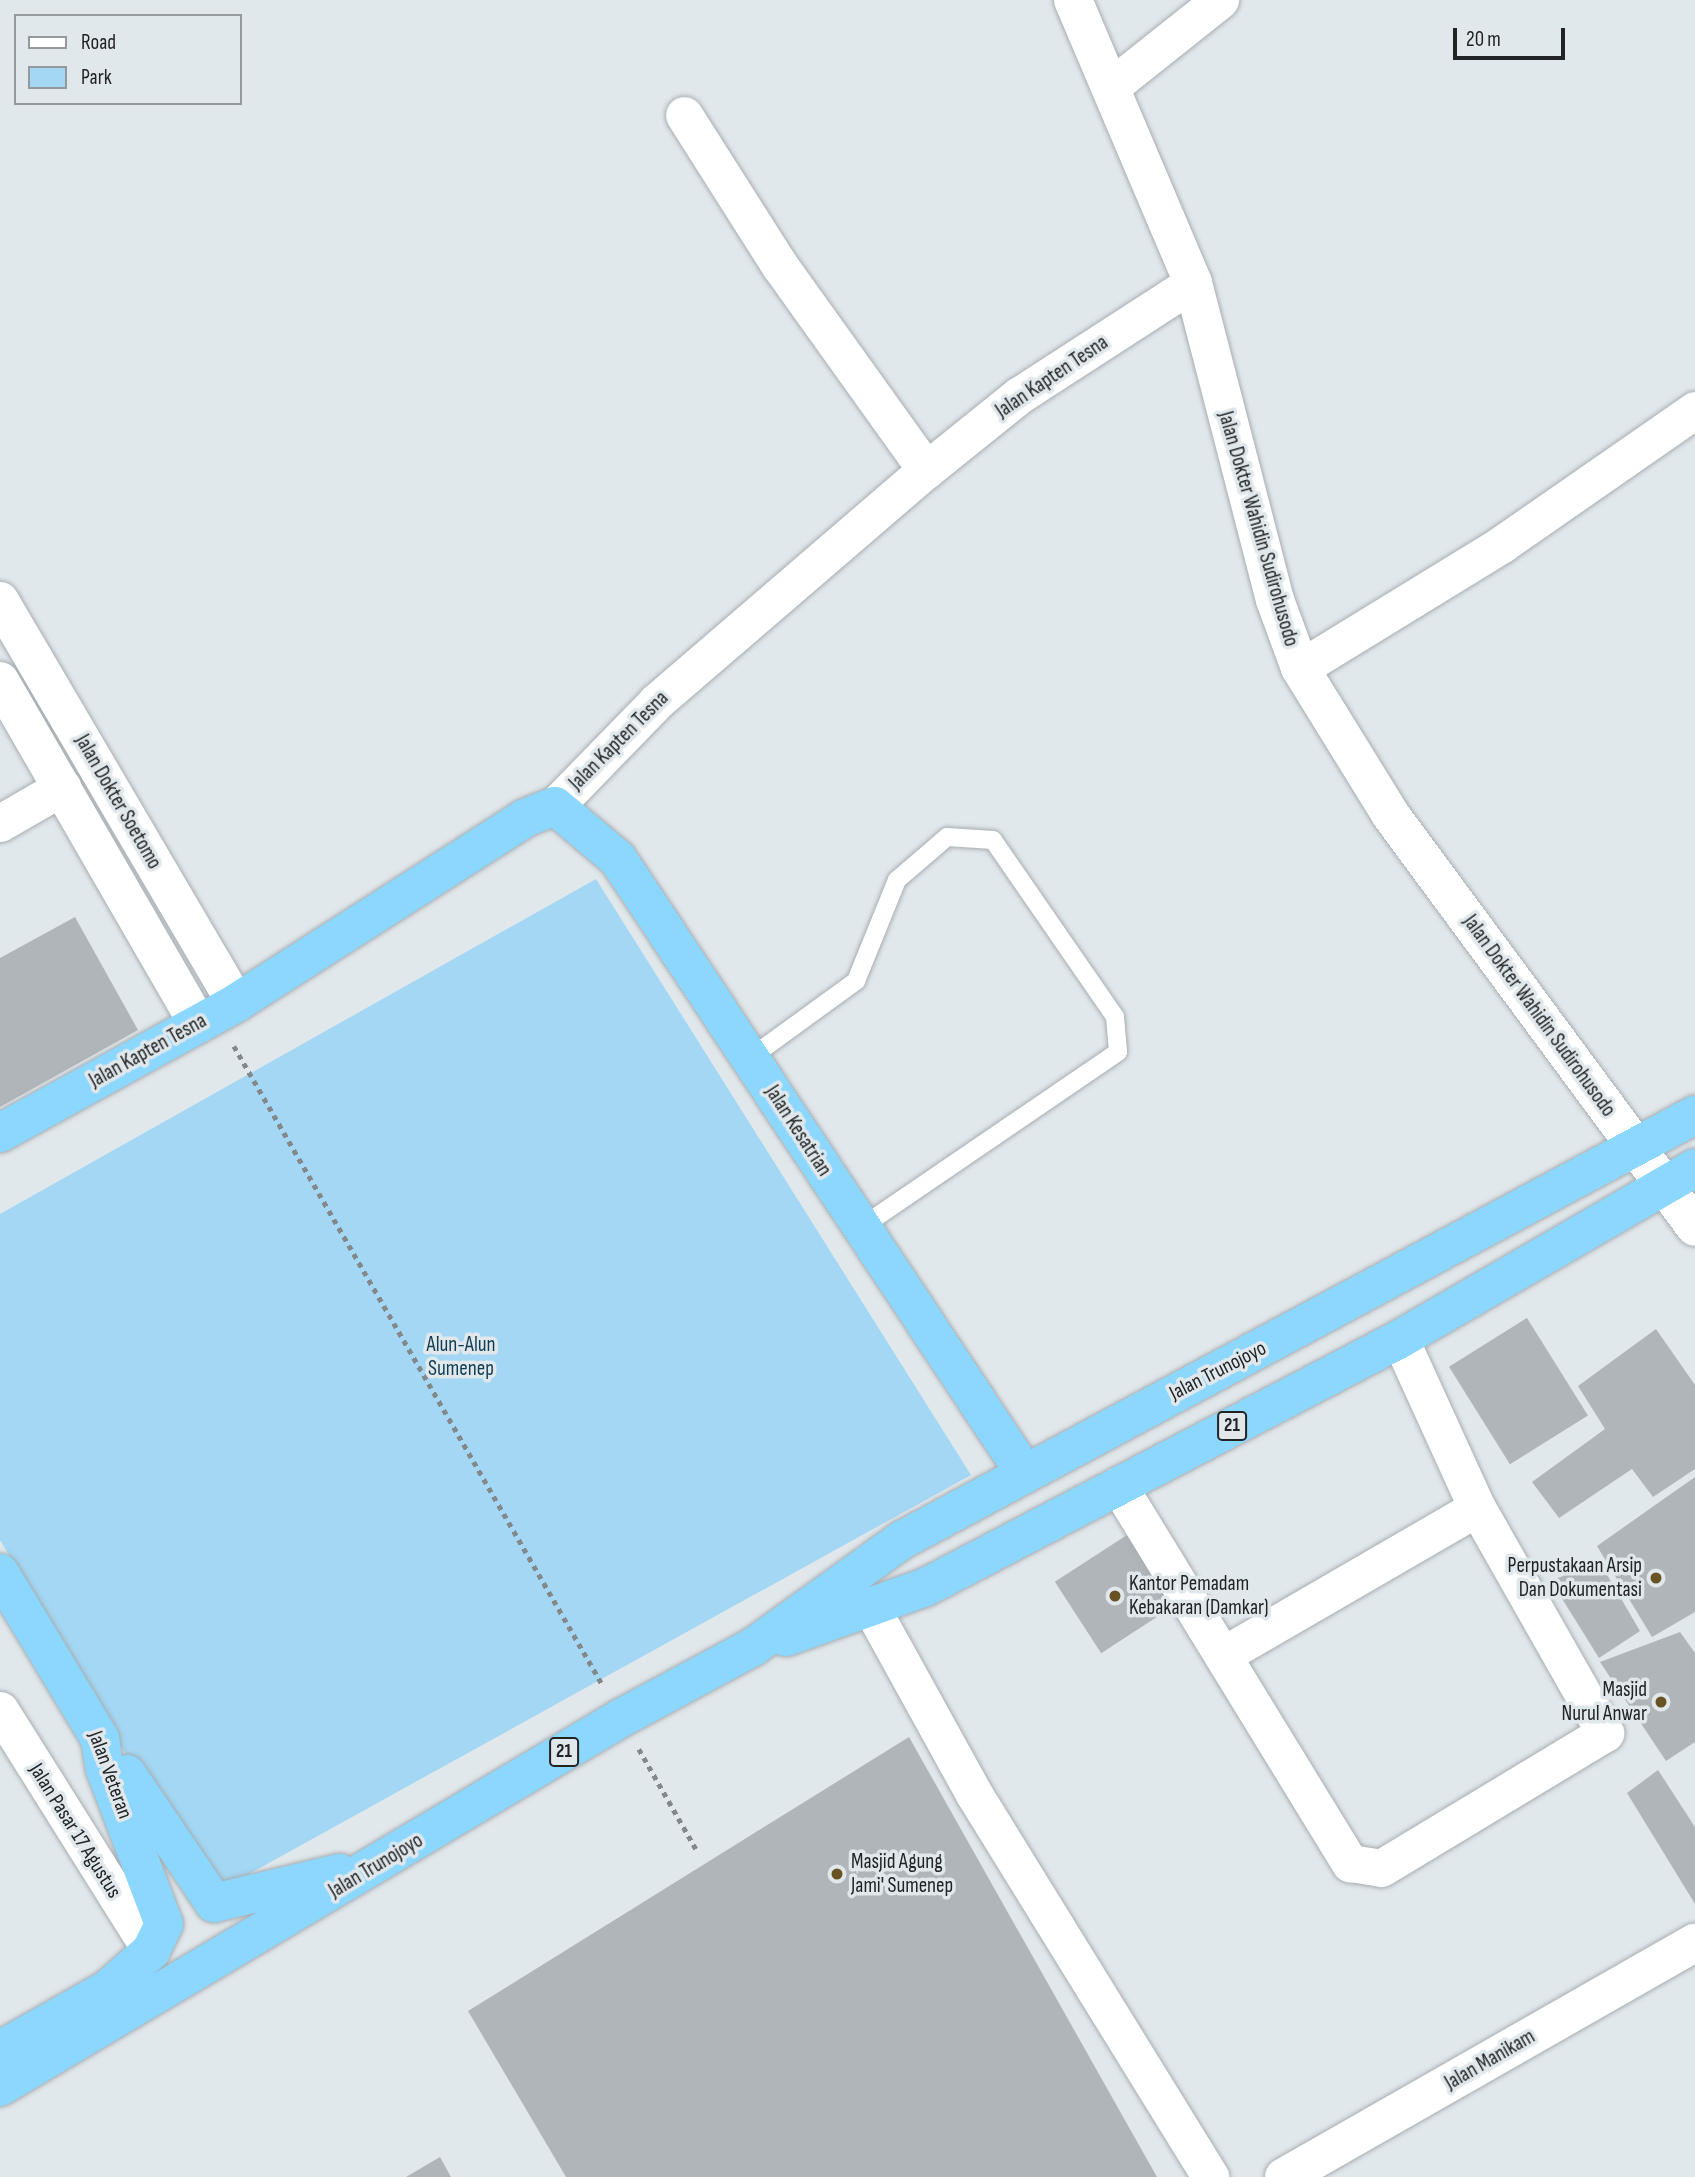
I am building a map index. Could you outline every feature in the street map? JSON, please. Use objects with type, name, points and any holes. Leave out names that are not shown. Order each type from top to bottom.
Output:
[{"type":"highway","name":"Jalan Kapten Tesna","points":[[0,1133],[216,1014],[525,818],[555,806]]},
{"type":"highway","name":"Jalan Kesatrian","points":[[555,806],[618,859],[1024,1472]]},
{"type":"highway","name":"Jalan Trunojoyo","points":[[0,2087],[621,1718],[753,1647],[902,1540],[1024,1472],[1695,1115]]},
{"type":"highway","name":"Jalan Trunojoyo","points":[[753,1647],[873,1611],[1400,1339],[1680,1177]]},
{"type":"highway","name":"Jalan Veteran","points":[[0,1573],[100,1739],[105,1769],[163,1919],[151,1951]]},
{"type":"highway","points":[[100,1739],[214,1903],[378,1864]]},
{"type":"highway","points":[[0,2050],[93,1999],[151,1951]]},
{"type":"street","name":"Jalan Dokter Wahidin Sudirohusodo","points":[[1073,0],[1113,85],[1193,283],[1268,573],[1300,667],[1390,814],[1636,1147],[1680,1177],[1695,1227]]},
{"type":"street","points":[[1113,85],[1220,0]]},
{"type":"street","points":[[684,115],[780,266],[926,470]]},
{"type":"street","name":"Jalan Kapten Tesna","points":[[555,806],[656,702],[926,470],[1018,397],[1193,283]]},
{"type":"street","points":[[1300,667],[1502,544],[1695,410]]},
{"type":"street","name":"Jalan Dokter Soetomo","points":[[0,601],[97,768],[216,1014]]},
{"type":"street","name":"Jalan Dokter Soetomo","points":[[0,681],[62,787],[216,1014]]},
{"type":"street","points":[[4,813],[97,768]]},
{"type":"street","points":[[1118,1485],[1350,1863],[1381,1868],[1605,1733],[1477,1508],[1400,1339]]},
{"type":"street","points":[[1223,1655],[1477,1508]]},
{"type":"street","points":[[873,1611],[974,1794],[1211,2177]]},
{"type":"street","name":"Jalan Pasar 17 Agustus","points":[[0,1710],[151,1951]]},
{"type":"street","name":"Jalan Manikam","points":[[1307,2172],[1695,1943]]},
{"type":"lane","points":[[750,1058],[856,981],[897,880],[947,837],[993,840],[1115,1017],[1118,1052],[861,1227]]},
{"type":"path","points":[[216,1014],[696,1849]]},
{"type":"green space","name":"Alun-Alun Sumenep","points":[[596,879],[971,1475],[209,1896],[0,1540],[0,1214]]},
{"type":"building","points":[[75,917],[138,1030],[0,1107],[0,958]]},
{"type":"building","points":[[1527,1318],[1588,1416],[1510,1464],[1449,1367]]},
{"type":"building","points":[[1656,1329],[1695,1385],[1695,1469],[1653,1497],[1632,1469],[1559,1518],[1532,1482],[1605,1429],[1578,1386]]},
{"type":"building","name":"Perpustakaan Arsip Dan Dokumentasi","points":[[1695,1477],[1695,1612],[1652,1637],[1597,1546]]},
{"type":"building","name":"Kantor Pemadam Kebakaran (Damkar)","points":[[1127,1535],[1173,1606],[1101,1653],[1055,1582]]},
{"type":"building","points":[[1599,1561],[1640,1631],[1599,1658],[1551,1581]]},
{"type":"building","name":"Masjid Nurul Anwar","points":[[1680,1632],[1695,1653],[1695,1742],[1666,1761],[1600,1662]]},
{"type":"building","name":"Masjid Agung Jami' Sumenep","points":[[909,1737],[1157,2177],[566,2177],[468,2011]]},
{"type":"building","points":[[1658,1770],[1695,1827],[1695,1904],[1627,1793]]},
{"type":"building","points":[[440,2157],[451,2177],[406,2177]]},
{"type":"place","name":"Perpustakaan Arsip Dan Dokumentasi","points":[[1656,1578]]},
{"type":"place","name":"Kantor Pemadam Kebakaran (Damkar)","points":[[1115,1596]]},
{"type":"place","name":"Masjid Nurul Anwar","points":[[1661,1702]]},
{"type":"place","name":"Masjid Agung Jami' Sumenep","points":[[837,1874]]}]
